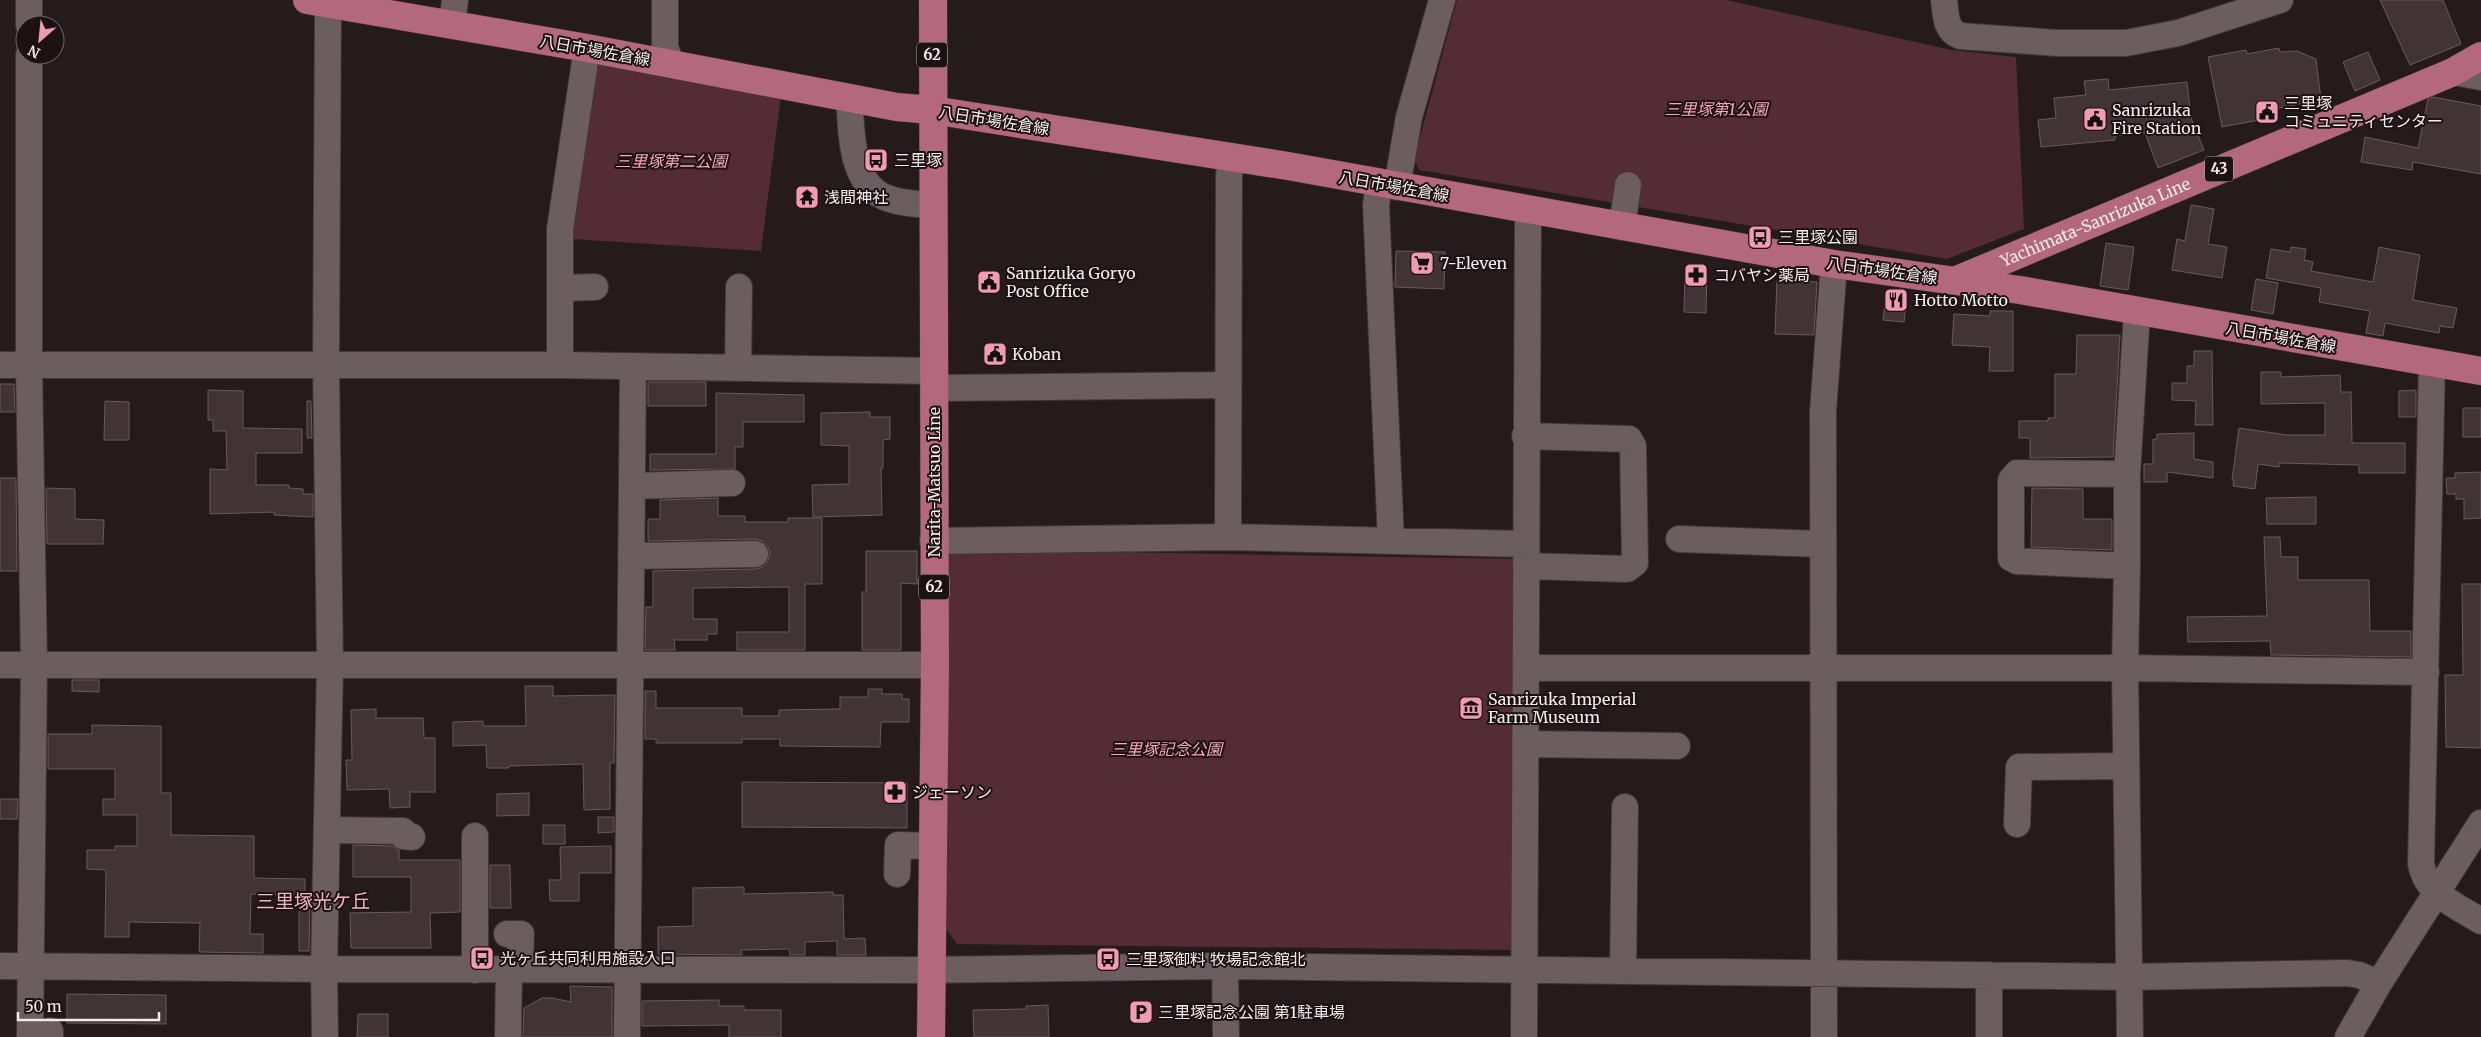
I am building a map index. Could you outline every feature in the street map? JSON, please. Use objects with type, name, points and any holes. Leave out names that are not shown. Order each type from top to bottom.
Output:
[{"type":"main road","name":"62","points":[[932,205],[933,0]]},
{"type":"main road","name":"八日市場佐倉線","points":[[318,2],[453,13],[587,48],[897,107],[932,110],[1232,157],[1834,264],[1957,280],[2481,372]]},
{"type":"main road","name":"Yachimata-Sanrizuka Line","points":[[1957,280],[2453,72],[2481,56]]},
{"type":"main road","name":"Narita-Matsuo Line","points":[[932,205],[935,665],[932,970]]},
{"type":"main road","name":"62","points":[[931,1037],[932,970]]},
{"type":"street","points":[[29,0],[29,15]]},
{"type":"street","points":[[665,0],[665,47],[671,64]]},
{"type":"street","points":[[1391,541],[1376,205],[1388,186],[1442,0]]},
{"type":"street","points":[[1944,0],[1948,28],[1952,33],[1960,36],[2088,44],[2126,43],[2178,33],[2280,0]]},
{"type":"street","points":[[318,2],[330,665],[324,969],[325,1037]]},
{"type":"street","points":[[560,366],[560,229],[587,48]]},
{"type":"street","points":[[29,65],[29,365],[34,665],[30,966],[43,1035]]},
{"type":"street","points":[[2453,72],[2481,77]]},
{"type":"street","points":[[849,98],[858,168],[869,186],[889,199],[932,205]]},
{"type":"street","points":[[1228,537],[1229,176],[1232,157]]},
{"type":"street","points":[[1622,227],[1628,184]]},
{"type":"street","points":[[1524,1037],[1528,210]]},
{"type":"street","points":[[1824,1037],[1823,411],[1834,264]]},
{"type":"street","points":[[560,288],[595,287]]},
{"type":"street","points":[[738,368],[739,287]]},
{"type":"street","points":[[2130,1037],[2124,668],[2128,566],[2127,474],[2137,312]]},
{"type":"street","points":[[2432,363],[2421,864],[2423,876],[2436,894],[2481,921]]},
{"type":"street","points":[[0,365],[738,368],[934,379],[1227,385]]},
{"type":"street","points":[[627,1037],[633,367]]},
{"type":"street","points":[[933,541],[1228,537],[1391,541],[1526,555],[1627,569],[1635,563],[1632,446],[1629,439],[1526,436]]},
{"type":"street","points":[[2127,474],[2017,473],[2011,480],[2011,558],[2017,561],[2128,566]]},
{"type":"street","points":[[632,486],[732,483]]},
{"type":"street","points":[[1679,539],[1823,544]]},
{"type":"street","points":[[631,556],[755,554]]},
{"type":"street","points":[[0,665],[935,665]]},
{"type":"street","points":[[1526,668],[2124,668],[2426,672]]},
{"type":"street","points":[[1525,744],[1677,746]]},
{"type":"street","points":[[2017,824],[2019,767],[2126,766]]},
{"type":"street","points":[[1623,971],[1625,807]]},
{"type":"street","points":[[2348,1037],[2379,983],[2481,823]]},
{"type":"street","points":[[327,830],[404,831],[404,836],[412,836]]},
{"type":"street","points":[[475,836],[475,970]]},
{"type":"street","points":[[897,874],[898,845],[933,846]]},
{"type":"street","points":[[507,934],[521,934],[508,1037]]},
{"type":"street","points":[[0,966],[475,970],[932,970],[1225,966],[2129,977],[2347,973],[2359,975],[2379,983]]},
{"type":"street","points":[[1225,966],[1226,1037]]},
{"type":"street","points":[[1989,975],[1989,1037]]},
{"type":"green space","name":"三里塚第1公園","points":[[1457,0],[1726,0],[1952,50],[2016,57],[2024,229],[1947,259],[1419,170],[1414,159]]},
{"type":"green space","name":"三里塚第二公園","points":[[595,61],[781,96],[761,251],[571,239]]},
{"type":"green space","name":"三里塚記念公園","points":[[946,549],[1516,559],[1516,950],[957,944],[945,927]]},
{"type":"building","points":[[2380,0],[2443,0],[2461,44],[2410,65]]},
{"type":"building","points":[[2279,48],[2280,52],[2297,51],[2316,59],[2321,100],[2273,109],[2275,117],[2222,127],[2208,57],[2246,50],[2247,54]]},
{"type":"building","points":[[2368,52],[2380,80],[2355,91],[2343,62]]},
{"type":"building","points":[[2108,79],[2109,90],[2187,82],[2191,118],[2204,150],[2158,168],[2145,133],[2115,136],[2115,140],[2041,147],[2038,120],[2056,118],[2054,98],[2086,95],[2084,81]]},
{"type":"building","points":[[2433,97],[2481,106],[2481,174],[2413,162],[2412,170],[2361,162],[2365,137],[2418,148],[2428,99]]},
{"type":"building","points":[[799,189],[816,190],[815,206],[797,205]]},
{"type":"building","points":[[2191,205],[2214,209],[2208,244],[2227,247],[2222,278],[2172,270],[2177,239],[2185,241]]},
{"type":"building","points":[[2106,243],[2134,247],[2128,290],[2100,286]]},
{"type":"building","points":[[2291,247],[2306,249],[2304,260],[2313,262],[2311,271],[2373,282],[2379,247],[2420,255],[2413,300],[2457,308],[2453,328],[2440,326],[2439,333],[2385,323],[2383,336],[2366,333],[2370,311],[2319,302],[2321,288],[2266,278],[2271,249],[2290,252]]},
{"type":"building","points":[[1396,251],[1445,252],[1444,289],[1395,287]]},
{"type":"building","points":[[1685,268],[1707,269],[1706,313],[1684,312]]},
{"type":"building","points":[[2256,279],[2278,283],[2273,314],[2251,310]]},
{"type":"building","points":[[1777,280],[1817,282],[1814,335],[1775,334]]},
{"type":"building","points":[[1886,294],[1907,297],[1904,322],[1883,320]]},
{"type":"building","points":[[1990,311],[2013,311],[2013,371],[1989,371],[1990,347],[1952,345],[1954,314],[1990,316]]},
{"type":"building","points":[[2077,335],[2120,335],[2113,457],[2030,458],[2030,438],[2019,438],[2019,421],[2048,421],[2048,418],[2055,418],[2055,374],[2076,374]]},
{"type":"building","points":[[2194,351],[2212,351],[2213,425],[2195,425],[2196,401],[2172,400],[2172,383],[2187,383],[2187,366],[2194,366]]},
{"type":"building","points":[[2261,372],[2281,372],[2281,377],[2340,375],[2341,392],[2351,392],[2352,443],[2405,443],[2405,473],[2359,473],[2359,465],[2279,463],[2279,467],[2258,464],[2255,489],[2233,486],[2234,480],[2232,480],[2239,428],[2287,435],[2325,435],[2325,403],[2261,404]]},
{"type":"building","points":[[648,382],[706,382],[706,406],[648,406]]},
{"type":"building","points":[[0,384],[14,384],[15,412],[0,412]]},
{"type":"building","points":[[208,390],[243,391],[243,428],[302,429],[302,453],[256,453],[256,485],[289,485],[289,488],[303,489],[303,494],[313,494],[313,517],[274,515],[274,512],[210,514],[210,469],[227,470],[226,431],[213,431],[213,420],[208,420]]},
{"type":"building","points":[[2416,390],[2416,417],[2399,417],[2399,391]]},
{"type":"building","points":[[716,393],[804,395],[804,422],[743,422],[743,447],[735,447],[735,469],[650,470],[650,454],[716,454]]},
{"type":"building","points":[[105,401],[129,402],[129,440],[104,440]]},
{"type":"building","points":[[307,401],[311,401],[312,438],[307,438]]},
{"type":"building","points":[[2463,408],[2481,408],[2481,437],[2463,437]]},
{"type":"building","points":[[870,412],[870,417],[890,417],[890,439],[883,440],[883,468],[881,468],[882,515],[813,517],[812,485],[849,484],[849,446],[821,445],[821,413]]},
{"type":"building","points":[[2194,433],[2194,459],[2213,462],[2213,478],[2167,472],[2167,482],[2144,482],[2144,464],[2153,464],[2153,439],[2157,439],[2157,434]]},
{"type":"building","points":[[2481,472],[2481,518],[2464,519],[2464,499],[2456,499],[2456,494],[2447,494],[2446,478],[2455,478],[2455,473]]},
{"type":"building","points":[[0,478],[16,478],[17,571],[0,571]]},
{"type":"building","points":[[46,488],[75,489],[75,519],[104,520],[103,544],[47,544]]},
{"type":"building","points":[[2032,488],[2083,489],[2083,519],[2112,519],[2112,550],[2031,547]]},
{"type":"building","points":[[2316,497],[2316,524],[2267,524],[2266,498]]},
{"type":"building","points":[[718,498],[718,516],[745,516],[745,522],[788,522],[788,518],[822,518],[822,584],[805,584],[805,650],[737,650],[737,632],[789,632],[789,587],[693,588],[693,619],[717,619],[717,634],[707,634],[707,640],[674,640],[675,650],[645,650],[646,607],[653,607],[653,571],[755,569],[763,567],[768,561],[770,553],[768,547],[763,541],[755,539],[648,541],[648,519],[660,519],[660,500]]},
{"type":"building","points":[[2264,537],[2280,537],[2281,557],[2298,557],[2298,580],[2369,580],[2370,631],[2411,631],[2411,657],[2271,655],[2270,641],[2188,642],[2187,617],[2267,616]]},
{"type":"building","points":[[866,551],[917,551],[917,584],[901,583],[901,650],[862,650],[862,592],[866,592]]},
{"type":"building","points":[[2462,584],[2481,584],[2481,748],[2446,747],[2445,675],[2463,675]]},
{"type":"building","points":[[72,680],[99,680],[99,692],[72,691]]},
{"type":"building","points":[[525,686],[553,686],[553,696],[615,695],[614,763],[610,763],[610,809],[584,810],[583,764],[487,768],[486,745],[453,746],[453,722],[483,721],[483,726],[526,726]]},
{"type":"building","points":[[868,689],[882,689],[882,694],[902,694],[902,699],[909,699],[909,722],[881,722],[880,747],[780,746],[780,739],[742,739],[742,743],[656,743],[656,739],[645,739],[645,691],[656,691],[656,708],[742,708],[742,716],[779,716],[779,710],[840,709],[840,697],[868,697]]},
{"type":"building","points":[[376,709],[376,718],[423,718],[424,738],[435,738],[435,792],[410,792],[410,807],[390,808],[389,789],[347,790],[346,760],[352,760],[351,710]]},
{"type":"building","points":[[92,725],[161,726],[161,793],[171,793],[171,835],[254,836],[254,878],[305,879],[305,895],[251,894],[250,934],[263,934],[263,953],[199,952],[200,923],[129,922],[129,937],[105,937],[106,870],[87,869],[87,850],[115,850],[115,846],[137,846],[137,815],[103,815],[103,799],[115,799],[115,769],[48,769],[48,734],[92,734]]},
{"type":"building","points":[[742,782],[907,783],[907,828],[742,827]]},
{"type":"building","points":[[529,793],[529,815],[497,816],[497,794]]},
{"type":"building","points":[[0,799],[18,799],[17,819],[0,819]]},
{"type":"building","points":[[598,817],[614,817],[614,832],[598,833]]},
{"type":"building","points":[[543,825],[565,825],[565,844],[543,844]]},
{"type":"building","points":[[353,845],[392,846],[399,850],[399,860],[460,860],[460,912],[430,913],[431,948],[351,948],[350,913],[411,912],[411,877],[353,877]]},
{"type":"building","points":[[611,846],[611,873],[579,873],[579,901],[550,901],[549,880],[561,880],[560,847]]},
{"type":"building","points":[[490,865],[510,865],[511,908],[490,908]]},
{"type":"building","points":[[744,887],[744,894],[833,892],[833,895],[843,895],[844,939],[865,938],[866,955],[837,955],[837,941],[805,942],[805,955],[790,955],[789,949],[741,950],[742,955],[658,954],[658,927],[693,926],[693,888]]},
{"type":"building","points":[[299,898],[310,898],[309,951],[299,951]]},
{"type":"building","points":[[570,986],[612,987],[612,1037],[523,1037],[524,1008],[542,998],[571,1002]]},
{"type":"building","points":[[67,994],[166,995],[166,1024],[67,1023]]},
{"type":"building","points":[[719,1000],[719,1006],[744,1006],[744,1010],[781,1010],[781,1037],[729,1037],[729,1025],[642,1026],[642,1001]]},
{"type":"building","points":[[1048,1005],[1049,1037],[974,1037],[973,1010],[1026,1009],[1026,1006]]},
{"type":"building","points":[[358,1014],[388,1014],[388,1037],[357,1037]]},
{"type":"place","name":"三里塚 コミュニティセンター","points":[[2267,112]]},
{"type":"place","name":"Sanrizuka Fire Station","points":[[2095,119]]},
{"type":"place","name":"三里塚","points":[[876,160]]},
{"type":"place","name":"浅間神社","points":[[807,197]]},
{"type":"place","name":"三里塚公園","points":[[1760,237]]},
{"type":"place","name":"7-Eleven","points":[[1422,263]]},
{"type":"place","name":"コバヤシ薬局","points":[[1696,275]]},
{"type":"place","name":"Sanrizuka Goryo Post Office","points":[[989,282]]},
{"type":"place","name":"Hotto Motto","points":[[1896,300]]},
{"type":"place","name":"Koban","points":[[995,354]]},
{"type":"place","name":"Sanrizuka Imperial Farm Museum","points":[[1471,708]]},
{"type":"place","name":"ジェーソン","points":[[895,792]]},
{"type":"place","name":"光ヶ丘共同利用施設入口","points":[[482,958]]},
{"type":"place","name":"三里塚御料 牧場記念館北","points":[[1108,959]]},
{"type":"place","name":"三里塚記念公園 第1駐車場","points":[[1141,1012]]},
{"type":"district","name":"三里塚光ケ丘","points":[[313,901]]}]
